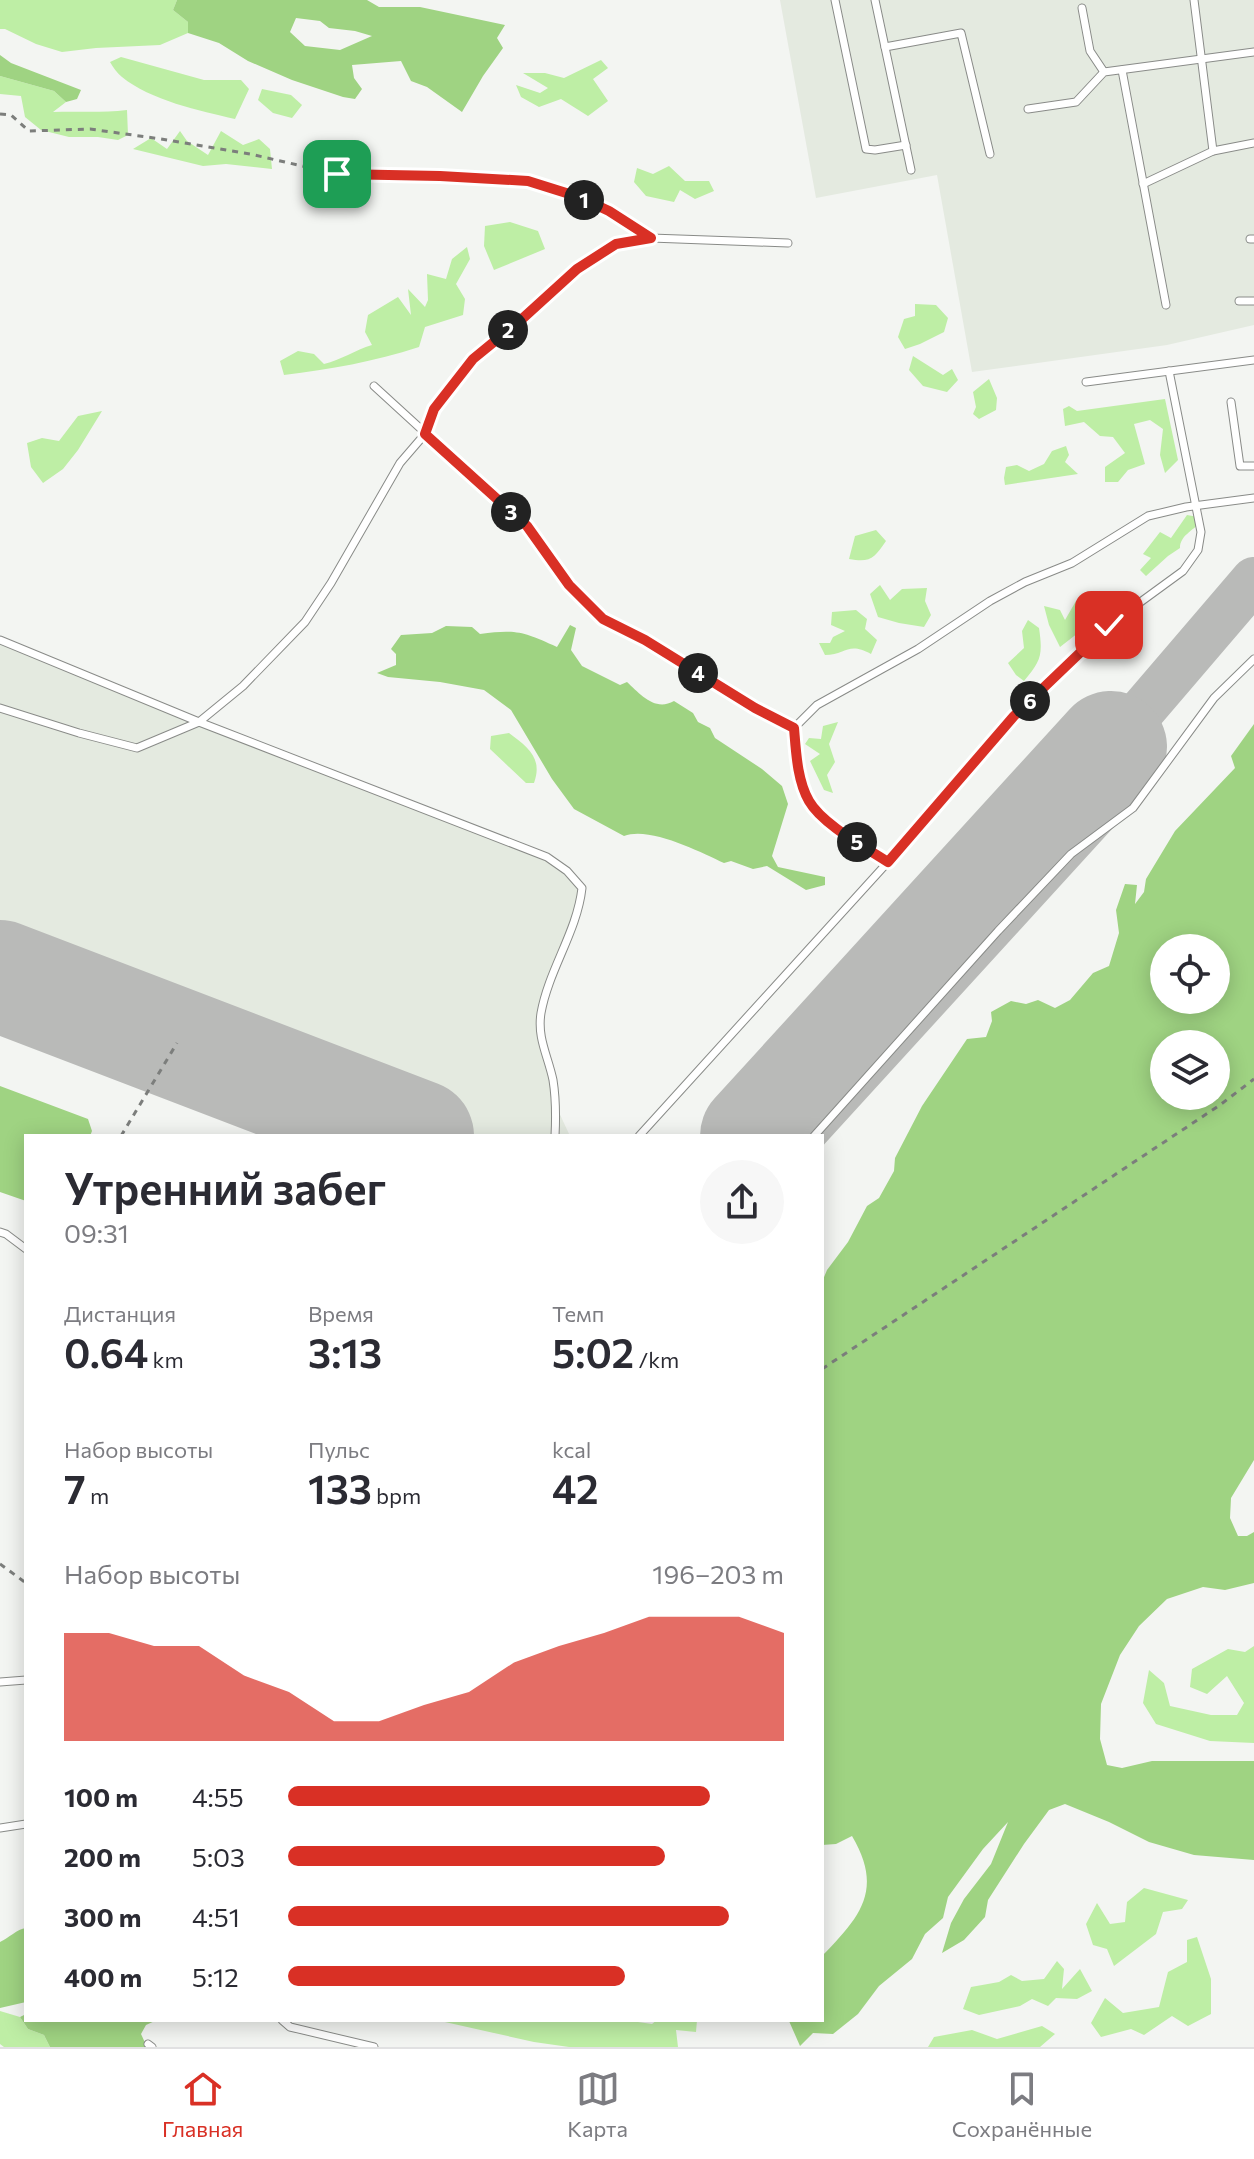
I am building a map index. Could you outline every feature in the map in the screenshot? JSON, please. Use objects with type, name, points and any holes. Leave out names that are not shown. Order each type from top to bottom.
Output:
[{"type":"lane","points":[[835,0],[866,149],[906,145]]},
{"type":"lane","points":[[875,0],[911,170]]},
{"type":"lane","points":[[1194,0],[1213,151]]},
{"type":"lane","points":[[1082,8],[1090,51],[1104,72]]},
{"type":"lane","points":[[885,47],[961,33],[990,154]]},
{"type":"lane","points":[[1028,109],[1076,102],[1104,72],[1254,52]]},
{"type":"lane","points":[[1122,70],[1166,305]]},
{"type":"lane","points":[[1143,184],[1213,151],[1254,143]]},
{"type":"lane","points":[[0,708],[137,748],[199,722],[243,686],[305,622],[400,463],[425,434],[434,409],[473,359],[577,269],[616,244],[651,238],[788,243]]},
{"type":"lane","points":[[1239,301],[1254,301]]},
{"type":"lane","points":[[1086,382],[1254,360]]},
{"type":"lane","points":[[641,1134],[888,862],[1014,716],[1109,625],[1183,571],[1198,550],[1201,532],[1169,371]]},
{"type":"lane","points":[[374,386],[527,526],[569,585],[603,619],[645,640],[755,708],[794,728]]},
{"type":"lane","points":[[1231,402],[1240,466],[1254,466]]},
{"type":"lane","points":[[888,862],[834,828],[809,802],[796,762],[794,728],[817,705],[918,649],[990,601],[1025,582],[1072,563],[1148,516],[1196,505],[1254,498]]},
{"type":"lane","points":[[0,640],[199,722],[547,857],[567,871],[582,888],[580,909],[552,976],[541,1015],[541,1043],[552,1077],[556,1106],[555,1134]]},
{"type":"lane","points":[[816,1134],[1071,854],[1133,808],[1214,698],[1254,659]]},
{"type":"lane","points":[[0,1232],[24,1248]]},
{"type":"lane","points":[[0,1682],[24,1680]]},
{"type":"lane","points":[[0,1828],[24,1824]]},
{"type":"lane","points":[[284,2022],[290,2027],[374,2047]]},
{"type":"path","points":[[0,114],[11,115],[29,131],[90,129],[133,135],[250,154],[337,174],[528,181],[579,197],[609,211],[651,238]]},
{"type":"path","points":[[122,1134],[177,1043]]},
{"type":"path","points":[[824,1368],[1220,1105],[1254,1079]]},
{"type":"path","points":[[0,1564],[24,1582]]},
{"type":"shaded area","points":[[0,0],[177,0],[173,10],[188,22],[188,33],[160,45],[62,52],[0,29]]},
{"type":"shaded area","points":[[177,0],[367,0],[379,7],[420,7],[505,25],[497,38],[503,48],[462,112],[427,87],[411,81],[401,61],[352,65],[354,78],[362,89],[355,99],[343,97],[292,80],[248,61],[219,43],[188,33],[188,22],[173,10]],"holes":[[[296,18],[320,21],[329,28],[372,36],[340,50],[305,46],[290,32]]]},
{"type":"shaded area","points":[[780,0],[1254,0],[1254,325],[1167,345],[972,372],[937,175],[816,198]]},
{"type":"shaded area","points":[[0,55],[11,63],[81,90],[77,99],[66,102],[54,91],[0,76]]},
{"type":"shaded area","points":[[121,57],[204,80],[241,80],[249,89],[235,119],[207,112],[176,104],[133,85],[110,62]]},
{"type":"shaded area","points":[[601,60],[608,68],[593,79],[608,101],[588,116],[561,99],[539,107],[521,97],[516,85],[540,93],[548,88],[523,73],[545,73],[564,78]]},
{"type":"shaded area","points":[[0,76],[54,91],[66,102],[53,112],[127,110],[128,135],[118,140],[69,137],[41,130],[25,117],[21,96],[0,94]]},
{"type":"shaded area","points":[[262,89],[291,95],[302,105],[292,118],[273,113],[258,100]]},
{"type":"shaded area","points":[[180,131],[187,141],[208,155],[221,131],[243,145],[259,139],[270,149],[272,169],[226,164],[203,166],[133,149],[151,138],[167,149]]},
{"type":"shaded area","points":[[669,166],[685,181],[709,181],[714,191],[695,199],[680,190],[674,202],[646,196],[634,182],[637,168],[653,174]]},
{"type":"shaded area","points":[[510,222],[538,231],[545,249],[494,270],[484,246],[485,226]]},
{"type":"shaded area","points":[[467,247],[470,259],[456,284],[465,299],[463,315],[425,327],[419,347],[352,364],[284,375],[280,361],[298,351],[314,354],[324,364],[372,345],[365,332],[368,315],[398,297],[411,315],[408,289],[425,307],[428,300],[427,274],[446,279],[452,259]]},
{"type":"shaded area","points":[[915,304],[936,305],[948,318],[944,332],[905,349],[898,337],[904,319],[915,316]]},
{"type":"shaded area","points":[[913,356],[943,375],[952,369],[958,380],[947,392],[923,386],[909,370]]},
{"type":"shaded area","points":[[989,379],[997,398],[996,410],[979,419],[973,414],[976,407],[973,392]]},
{"type":"shaded area","points":[[1165,399],[1178,460],[1165,473],[1160,455],[1163,429],[1150,420],[1134,424],[1145,464],[1128,470],[1118,482],[1105,482],[1105,467],[1125,453],[1113,437],[1100,436],[1084,422],[1065,426],[1063,409],[1069,406],[1077,411]]},
{"type":"shaded area","points":[[102,411],[63,469],[43,483],[31,467],[27,443],[42,438],[59,441],[78,416]]},
{"type":"shaded area","points":[[1066,446],[1069,455],[1065,462],[1078,474],[1005,485],[1006,467],[1017,465],[1029,471],[1044,464],[1052,451]]},
{"type":"shaded area","points":[[1187,515],[1198,517],[1201,522],[1184,537],[1180,548],[1146,576],[1140,570],[1151,558],[1143,554],[1160,532],[1171,538]]},
{"type":"shaded area","points":[[876,530],[886,541],[878,552],[867,560],[849,559],[855,536]]},
{"type":"shaded area","points":[[880,585],[890,600],[902,589],[927,588],[925,601],[931,615],[924,627],[878,617],[870,594]]},
{"type":"shaded area","points":[[1076,601],[1088,610],[1078,633],[1060,647],[1044,606],[1060,610],[1065,620]]},
{"type":"shaded area","points":[[856,610],[867,619],[865,629],[877,640],[871,654],[852,649],[825,655],[819,643],[830,643],[833,637],[845,631],[831,625],[832,612]]},
{"type":"shaded area","points":[[1028,620],[1039,628],[1041,645],[1037,663],[1024,681],[1008,663],[1024,648],[1022,631]]},
{"type":"shaded area","points":[[570,625],[576,628],[571,650],[582,666],[620,685],[627,682],[654,703],[674,701],[693,713],[698,722],[710,728],[715,738],[782,786],[788,804],[772,856],[778,867],[825,877],[825,885],[806,890],[767,866],[753,869],[731,861],[724,863],[689,847],[647,834],[624,836],[574,809],[552,779],[511,710],[484,690],[377,673],[396,665],[396,654],[391,649],[401,635],[432,633],[446,626],[472,627],[480,634],[520,633],[557,647]]},
{"type":"shaded area","points":[[0,644],[552,860],[582,888],[541,1015],[556,1106],[569,1134],[288,1134],[0,1026]]},
{"type":"shaded area","points":[[838,722],[829,744],[835,762],[827,775],[833,793],[824,790],[810,761],[820,754],[805,744],[809,738],[821,739],[823,726]]},
{"type":"shaded area","points":[[1254,724],[1254,1460],[1231,1498],[1230,1518],[1238,1536],[1254,1532],[1254,1583],[1225,1590],[1203,1587],[1167,1599],[1139,1626],[1120,1655],[1101,1704],[1100,1739],[1107,1765],[1122,1768],[1152,1761],[1254,1761],[1254,1860],[1194,1855],[1149,1842],[1065,1804],[1049,1810],[1024,1844],[988,1900],[985,1917],[964,1940],[942,1953],[951,1923],[964,1899],[991,1864],[1008,1822],[983,1849],[948,1897],[943,1918],[925,1934],[912,1959],[879,1986],[858,2014],[833,2034],[813,2033],[800,2046],[789,2022],[824,2022],[824,1954],[857,1915],[867,1887],[861,1855],[852,1836],[836,1844],[824,1845],[824,1277],[867,1206],[879,1198],[894,1171],[895,1158],[922,1106],[967,1039],[986,1037],[992,1021],[991,1012],[1011,1001],[1026,1004],[1038,1000],[1055,1008],[1070,1000],[1093,973],[1109,966],[1119,933],[1116,910],[1125,884],[1137,885],[1135,904],[1175,831],[1235,768],[1231,756]]},
{"type":"shaded area","points":[[509,733],[528,748],[535,760],[534,783],[526,783],[490,749],[491,736]]},
{"type":"shaded area","points":[[0,1086],[88,1119],[91,1134],[24,1134],[24,1200],[0,1192]]},
{"type":"shaded area","points":[[1254,1646],[1254,1743],[1210,1741],[1156,1724],[1143,1703],[1149,1670],[1164,1683],[1170,1706],[1211,1715],[1237,1715],[1244,1703],[1227,1676],[1207,1694],[1190,1687],[1192,1669],[1228,1649],[1245,1652]]},
{"type":"shaded area","points":[[1144,1888],[1188,1900],[1182,1909],[1163,1912],[1156,1934],[1114,1966],[1107,1949],[1093,1945],[1086,1924],[1097,1903],[1110,1924],[1125,1922],[1127,1902]]},
{"type":"shaded area","points":[[24,1929],[24,2002],[0,2008],[0,1942]]},
{"type":"shaded area","points":[[1197,1937],[1211,1979],[1211,2014],[1188,2026],[1172,2016],[1144,2035],[1131,2029],[1101,2037],[1091,2023],[1105,1998],[1123,2013],[1159,2007],[1168,1972],[1187,1962],[1187,1940]]},
{"type":"shaded area","points":[[1057,1961],[1064,1969],[1062,1989],[1080,1969],[1092,1991],[1077,1999],[1056,1998],[1048,2006],[1032,1999],[1020,2006],[979,2015],[963,2009],[971,1987],[999,1982],[1011,1975],[1022,1981],[1044,1979]]},
{"type":"shaded area","points":[[0,2011],[20,2017],[28,2029],[44,2035],[50,2047],[4,2047],[0,2044]]},
{"type":"shaded area","points":[[24,2015],[24,2022],[153,2022],[146,2025],[141,2034],[147,2047],[50,2047],[44,2035],[28,2029],[20,2017]]},
{"type":"shaded area","points":[[445,2022],[697,2022],[696,2032],[676,2030],[678,2047],[569,2047]]},
{"type":"shaded area","points":[[1042,2026],[1055,2034],[1040,2047],[928,2047],[934,2037],[972,2030],[997,2039]]},
{"type":"taxiway","points":[[1111,747],[1254,580]]},
{"type":"runway","points":[[758,1134],[1111,747]]},
{"type":"runway","points":[[0,976],[413,1134]]},
{"type":"route","points":[[337,174],[528,181],[579,197],[609,211],[651,238],[616,244],[577,269],[473,359],[434,409],[425,434],[527,526],[569,585],[603,619],[645,640],[755,708],[794,728],[796,762],[809,802],[834,828],[888,862],[1014,716],[1109,625]]}]
